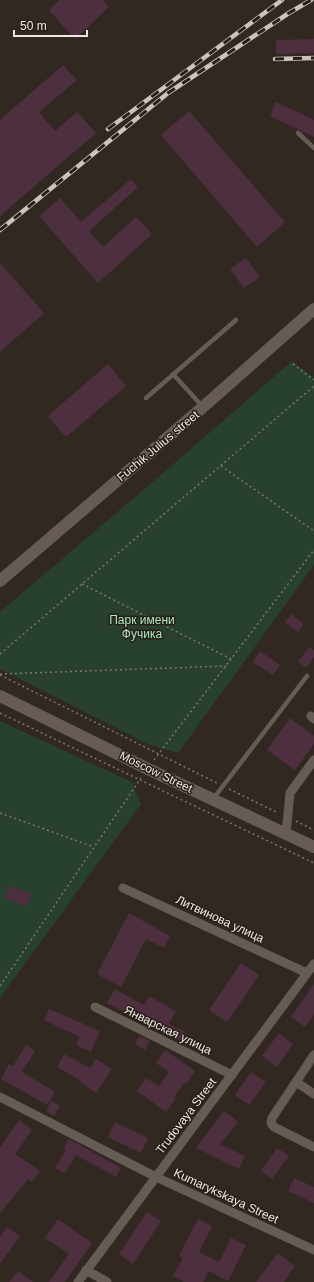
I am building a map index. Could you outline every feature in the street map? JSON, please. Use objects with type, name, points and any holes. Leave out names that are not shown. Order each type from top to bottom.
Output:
[{"type":"street","name":"Fuchik Julius street","points":[[0,581],[203,407],[314,309]]},
{"type":"street","name":"Moscow Street","points":[[0,696],[148,769],[314,847]]},
{"type":"street","points":[[286,834],[290,793],[314,760]]},
{"type":"street","name":"Литвинова улица","points":[[123,888],[308,973]]},
{"type":"street","name":"Trudovaya Street","points":[[78,1282],[314,964]]},
{"type":"street","name":"Январская улица","points":[[95,1007],[232,1075]]},
{"type":"street","points":[[314,1055],[272,1118],[271,1123],[274,1127],[314,1148]]},
{"type":"street","points":[[296,1082],[314,1094]]},
{"type":"street","name":"Kumarykskaya Street","points":[[0,1097],[156,1177],[314,1250]]},
{"type":"street","points":[[86,1270],[107,1282]]},
{"type":"lane","points":[[298,133],[314,148]]},
{"type":"lane","points":[[146,398],[236,320]]},
{"type":"lane","points":[[174,374],[203,407]]},
{"type":"lane","points":[[213,799],[307,676]]},
{"type":"path","points":[[293,364],[314,380]]},
{"type":"path","points":[[0,654],[314,386]]},
{"type":"path","points":[[221,466],[314,531]]},
{"type":"path","points":[[0,986],[139,780],[314,550]]},
{"type":"path","points":[[82,584],[231,659]]},
{"type":"path","points":[[0,675],[226,666]]},
{"type":"path","points":[[0,675],[314,830]]},
{"type":"path","points":[[0,713],[314,863]]},
{"type":"path","points":[[0,813],[94,847]]},
{"type":"green space","name":"Парк имени Фучика","points":[[292,361],[314,378],[314,565],[178,753],[150,745],[0,669],[0,612]]},
{"type":"green space","points":[[0,721],[132,782],[141,804],[0,998]]},
{"type":"building","points":[[60,0],[103,0],[109,7],[75,39],[49,10]]},
{"type":"building","points":[[314,39],[314,53],[276,54],[276,40]]},
{"type":"building","points":[[63,65],[77,80],[39,112],[55,131],[77,112],[96,133],[0,216],[0,120]]},
{"type":"building","points":[[276,102],[314,120],[314,137],[270,116]]},
{"type":"building","points":[[189,111],[285,222],[257,247],[161,135]]},
{"type":"building","points":[[131,179],[138,187],[89,231],[103,247],[136,217],[152,234],[98,283],[39,216],[60,198],[81,222]]},
{"type":"building","points":[[246,258],[260,277],[244,288],[230,269]]},
{"type":"building","points":[[0,263],[44,313],[0,352]]},
{"type":"building","points":[[108,364],[126,386],[66,437],[48,416]]},
{"type":"building","points":[[291,614],[304,624],[298,632],[285,622]]},
{"type":"building","points":[[309,647],[314,650],[314,657],[306,668],[298,662]]},
{"type":"building","points":[[260,651],[280,665],[273,675],[253,662]]},
{"type":"building","points":[[290,718],[314,736],[314,744],[295,770],[267,750]]},
{"type":"building","points":[[9,886],[32,894],[27,906],[5,898]]},
{"type":"building","points":[[129,913],[170,936],[164,948],[146,939],[121,987],[97,974]]},
{"type":"building","points":[[241,963],[259,975],[227,1022],[209,1010]]},
{"type":"building","points":[[314,984],[314,1015],[305,1027],[291,1017]]},
{"type":"building","points":[[115,989],[144,1005],[149,996],[176,1011],[169,1024],[185,1032],[180,1041],[107,1003]]},
{"type":"building","points":[[49,1009],[100,1031],[91,1052],[76,1045],[80,1037],[44,1020]]},
{"type":"building","points":[[279,1033],[293,1044],[277,1067],[262,1056]]},
{"type":"building","points":[[139,1036],[150,1041],[145,1050],[135,1044]]},
{"type":"building","points":[[26,1045],[35,1051],[22,1072],[55,1092],[47,1105],[1,1079],[9,1064],[13,1066]]},
{"type":"building","points":[[165,1050],[195,1071],[174,1097],[176,1098],[166,1112],[137,1091],[146,1078],[159,1086],[169,1072],[156,1063]]},
{"type":"building","points":[[64,1054],[90,1068],[96,1059],[112,1069],[96,1093],[80,1082],[81,1081],[57,1067]]},
{"type":"building","points":[[251,1072],[266,1082],[249,1105],[235,1095]]},
{"type":"building","points":[[51,1101],[60,1106],[54,1116],[46,1111]]},
{"type":"building","points":[[224,1111],[238,1122],[220,1144],[245,1156],[239,1169],[196,1148]]},
{"type":"building","points":[[19,1120],[32,1130],[15,1154],[40,1171],[32,1182],[28,1179],[0,1213],[0,1147]]},
{"type":"building","points":[[115,1122],[148,1138],[141,1153],[108,1137]]},
{"type":"building","points":[[69,1139],[121,1168],[116,1177],[76,1155],[65,1173],[55,1168],[66,1150],[64,1148]]},
{"type":"building","points":[[277,1148],[289,1156],[272,1179],[261,1171]]},
{"type":"building","points":[[294,1178],[314,1187],[314,1203],[288,1191]]},
{"type":"building","points":[[147,1212],[161,1221],[133,1264],[119,1254]]},
{"type":"building","points":[[58,1219],[92,1243],[65,1282],[49,1282],[69,1254],[45,1238]]},
{"type":"building","points":[[198,1219],[212,1226],[199,1252],[219,1262],[231,1238],[246,1245],[228,1281],[209,1271],[203,1282],[184,1282],[173,1276],[183,1258],[179,1256]]},
{"type":"building","points":[[7,1227],[20,1236],[0,1264],[0,1237]]},
{"type":"building","points":[[278,1253],[295,1266],[284,1282],[256,1282]]},
{"type":"building","points":[[18,1271],[33,1282],[9,1282]]},
{"type":"railway","points":[[108,129],[282,0]]},
{"type":"railway","points":[[0,230],[168,93],[311,0]]},
{"type":"railway","points":[[275,59],[314,58]]}]
